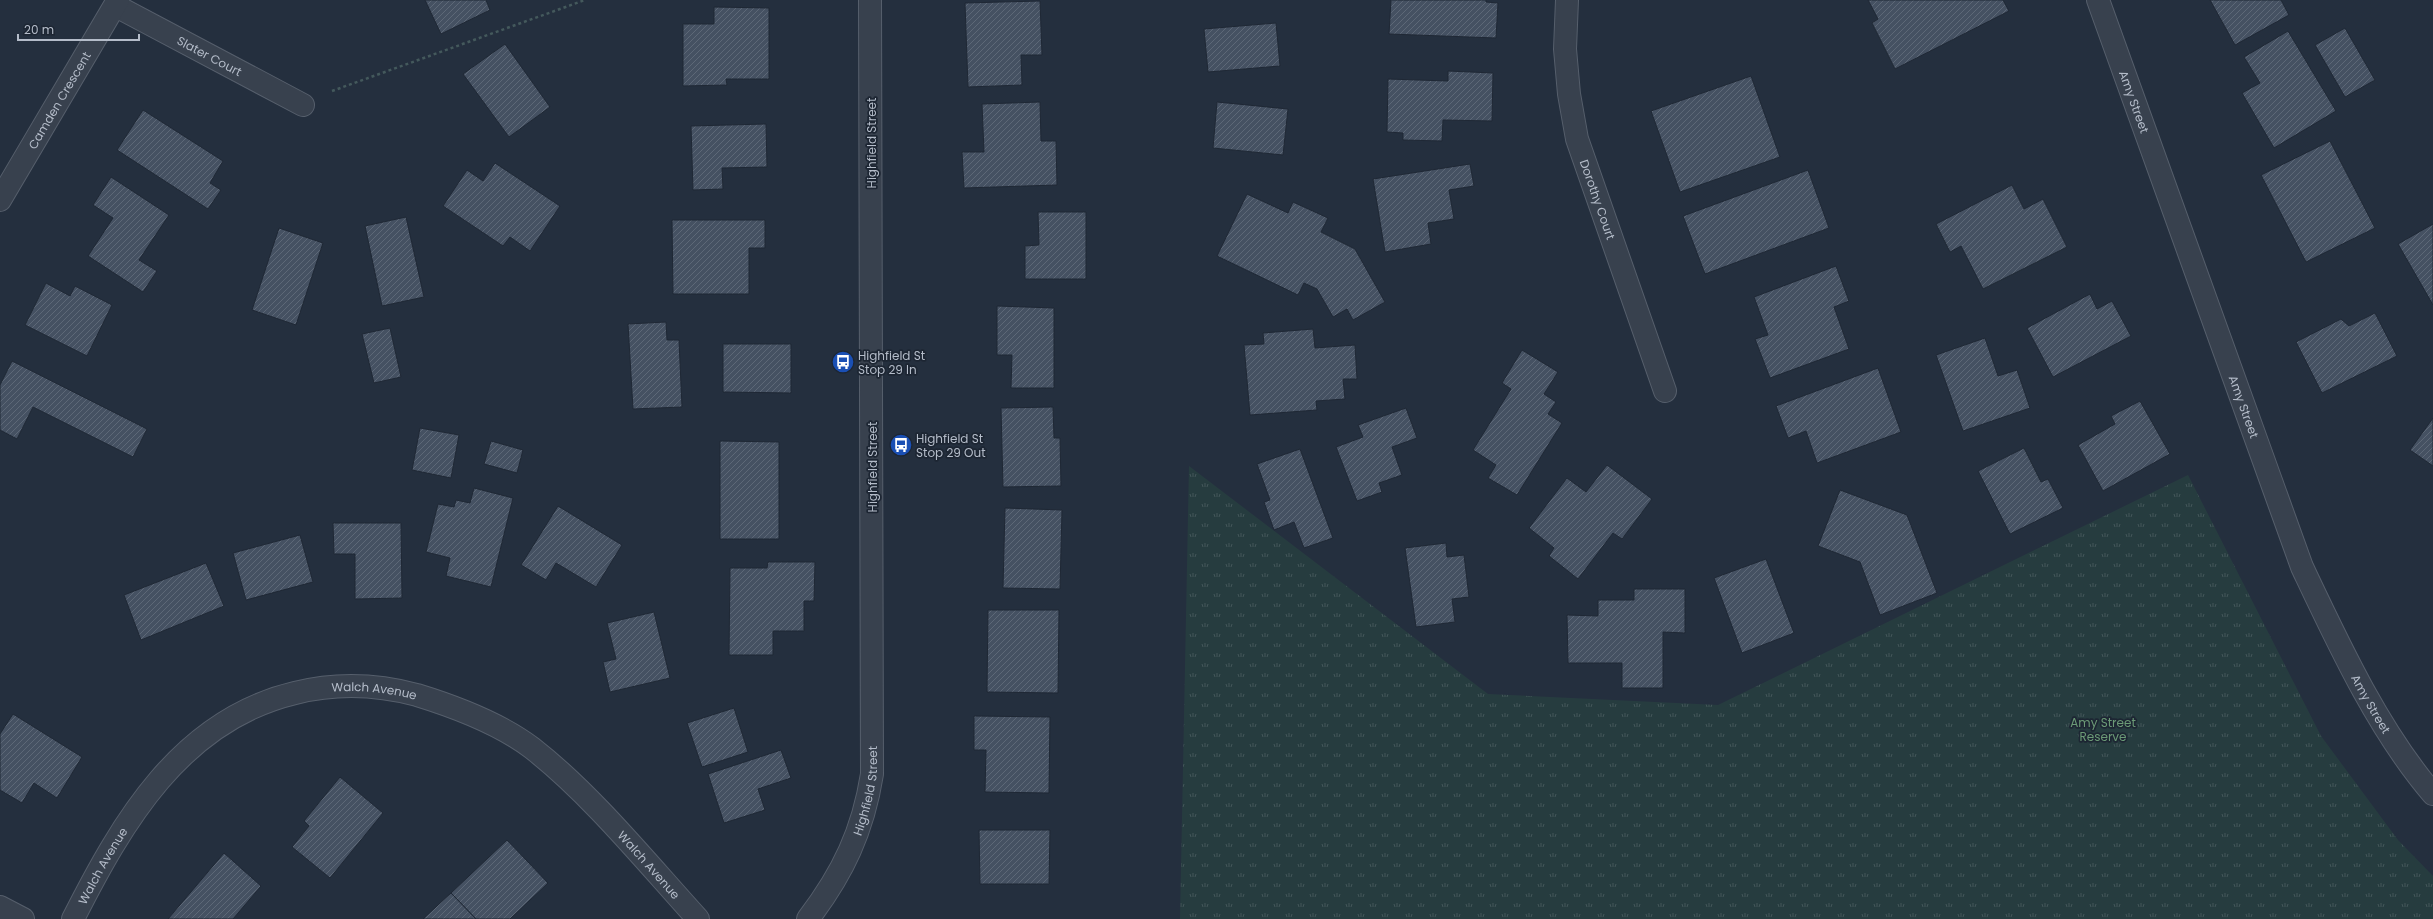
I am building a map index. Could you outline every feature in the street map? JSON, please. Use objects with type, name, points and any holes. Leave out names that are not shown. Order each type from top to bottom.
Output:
[{"type":"street","name":"Highfield Street","points":[[808,919],[838,877],[856,840],[867,806],[872,774],[870,0]]},
{"type":"street","name":"Dorothy Court","points":[[1567,0],[1565,49],[1569,94],[1577,139],[1665,391]]},
{"type":"street","name":"Amy Street","points":[[2098,0],[2302,568],[2339,646],[2381,720],[2433,794]]},
{"type":"street","name":"Slater Court","points":[[117,3],[303,105]]},
{"type":"street","name":"Camden Crescent","points":[[0,200],[117,3]]},
{"type":"street","name":"Walch Avenue","points":[[72,919],[116,840],[146,794],[174,762],[209,731],[240,711],[273,698],[308,690],[345,685],[404,692],[438,702],[501,730],[531,748],[580,792],[698,919]]},
{"type":"street","points":[[0,907],[23,919]]},
{"type":"path","points":[[303,105],[344,85],[585,0]]},
{"type":"green space","name":"Amy Street Reserve","points":[[1189,466],[1488,694],[1718,705],[2188,475],[2321,736],[2398,840],[2433,876],[2433,919],[1180,919]]},
{"type":"building","points":[[425,0],[486,0],[490,10],[441,34]]},
{"type":"building","points":[[1391,0],[1486,0],[1486,2],[1498,3],[1496,38],[1389,34]]},
{"type":"building","points":[[1868,0],[2003,0],[2009,11],[1895,69],[1872,23],[1878,19]]},
{"type":"building","points":[[2210,0],[2281,0],[2289,15],[2235,45]]},
{"type":"building","points":[[1040,1],[1042,55],[1021,55],[1022,85],[968,87],[965,3]]},
{"type":"building","points":[[714,7],[769,8],[769,79],[726,79],[727,85],[683,86],[683,24],[714,24]]},
{"type":"building","points":[[1276,23],[1280,66],[1208,72],[1204,29]]},
{"type":"building","points":[[2345,28],[2375,80],[2345,97],[2315,45]]},
{"type":"building","points":[[2288,31],[2336,111],[2274,148],[2242,93],[2260,83],[2244,57]]},
{"type":"building","points":[[505,44],[550,107],[509,137],[463,74]]},
{"type":"building","points":[[1448,71],[1493,73],[1492,121],[1443,120],[1442,141],[1403,140],[1403,133],[1387,132],[1388,79],[1448,81]]},
{"type":"building","points":[[1751,76],[1780,157],[1680,192],[1651,111]]},
{"type":"building","points":[[1040,102],[1041,141],[1056,141],[1057,185],[964,188],[962,152],[984,152],[982,104]]},
{"type":"building","points":[[1217,102],[1288,109],[1283,155],[1213,148]]},
{"type":"building","points":[[143,110],[223,161],[210,183],[221,190],[208,209],[117,150]]},
{"type":"building","points":[[766,124],[767,167],[722,168],[723,189],[693,190],[691,126]]},
{"type":"building","points":[[2330,141],[2375,228],[2306,262],[2261,175]]},
{"type":"building","points":[[495,163],[560,206],[530,251],[510,237],[503,246],[443,206],[467,170],[483,181]]},
{"type":"building","points":[[1470,164],[1474,186],[1449,190],[1454,219],[1428,223],[1431,244],[1385,252],[1373,179]]},
{"type":"building","points":[[1808,170],[1829,228],[1705,274],[1683,216]]},
{"type":"building","points":[[111,177],[169,215],[139,260],[157,271],[143,292],[88,256],[113,218],[93,205]]},
{"type":"building","points":[[2012,185],[2024,209],[2043,199],[2067,247],[1983,289],[1961,246],[1950,252],[1936,224]]},
{"type":"building","points":[[1247,194],[1288,213],[1293,202],[1328,218],[1321,232],[1355,249],[1385,302],[1353,320],[1347,309],[1333,317],[1317,289],[1304,283],[1298,295],[1217,256]]},
{"type":"building","points":[[1038,212],[1086,212],[1086,279],[1025,279],[1025,246],[1039,245]]},
{"type":"building","points":[[406,217],[424,297],[382,306],[365,226]]},
{"type":"building","points":[[672,220],[765,220],[765,248],[749,248],[749,294],[673,294]]},
{"type":"building","points":[[2433,224],[2433,305],[2398,244]]},
{"type":"building","points":[[279,228],[323,243],[296,325],[252,310]]},
{"type":"building","points":[[1836,266],[1849,301],[1834,307],[1849,349],[1770,378],[1755,339],[1768,335],[1754,297]]},
{"type":"building","points":[[46,283],[70,296],[75,286],[112,305],[87,356],[25,325]]},
{"type":"building","points":[[2090,294],[2097,309],[2112,301],[2131,336],[2053,377],[2027,328]]},
{"type":"building","points":[[997,306],[1054,308],[1054,388],[1011,388],[1012,355],[997,355]]},
{"type":"building","points":[[2375,313],[2397,356],[2322,393],[2296,342],[2341,319],[2349,326]]},
{"type":"building","points":[[666,322],[667,340],[679,340],[682,407],[633,409],[628,324]]},
{"type":"building","points":[[390,328],[401,377],[374,383],[362,334]]},
{"type":"building","points":[[1313,329],[1315,348],[1355,345],[1357,379],[1343,379],[1345,399],[1316,401],[1317,410],[1250,415],[1244,345],[1264,344],[1263,333]]},
{"type":"building","points":[[1985,338],[1998,376],[2017,370],[2030,408],[1963,431],[1936,355]]},
{"type":"building","points":[[723,344],[791,344],[791,393],[723,392]]},
{"type":"building","points":[[1522,350],[1558,372],[1544,394],[1556,402],[1548,414],[1562,423],[1517,495],[1488,478],[1496,465],[1473,450],[1511,389],[1502,383]]},
{"type":"building","points":[[12,361],[147,429],[133,457],[33,407],[17,439],[0,430],[0,385]]},
{"type":"building","points":[[1878,368],[1901,432],[1817,463],[1806,431],[1788,438],[1776,406]]},
{"type":"building","points":[[2140,401],[2170,454],[2103,491],[2078,445],[2115,424],[2111,416]]},
{"type":"building","points":[[1053,407],[1054,438],[1060,438],[1061,486],[1003,487],[1001,408]]},
{"type":"building","points":[[1406,408],[1417,438],[1392,447],[1402,475],[1379,483],[1382,492],[1357,501],[1336,447],[1363,437],[1358,425]]},
{"type":"building","points":[[2433,418],[2433,466],[2410,450]]},
{"type":"building","points":[[420,428],[459,435],[451,478],[412,470]]},
{"type":"building","points":[[491,441],[523,450],[517,473],[484,464]]},
{"type":"building","points":[[720,441],[779,442],[779,539],[720,539]]},
{"type":"building","points":[[2024,448],[2041,482],[2048,479],[2063,508],[2010,534],[1978,471]]},
{"type":"building","points":[[1300,449],[1333,538],[1304,548],[1294,522],[1274,530],[1264,502],[1270,500],[1257,464]]},
{"type":"building","points":[[1607,465],[1652,499],[1622,539],[1613,533],[1578,579],[1549,556],[1554,548],[1529,528],[1567,478],[1586,492]]},
{"type":"building","points":[[474,488],[513,498],[491,587],[446,576],[450,558],[426,552],[438,504],[454,507],[456,500],[470,503]]},
{"type":"building","points":[[1840,490],[1907,515],[1937,593],[1880,615],[1860,562],[1818,546]]},
{"type":"building","points":[[558,506],[622,545],[596,587],[556,563],[546,580],[521,565]]},
{"type":"building","points":[[1005,508],[1062,510],[1060,589],[1003,588]]},
{"type":"building","points":[[333,523],[401,523],[402,598],[355,599],[355,554],[334,554]]},
{"type":"building","points":[[300,535],[313,582],[246,600],[233,553]]},
{"type":"building","points":[[1446,543],[1447,557],[1464,555],[1469,597],[1452,599],[1455,622],[1416,627],[1405,548]]},
{"type":"building","points":[[1766,559],[1794,633],[1742,653],[1714,578]]},
{"type":"building","points":[[768,562],[815,562],[814,601],[804,601],[804,631],[773,631],[773,655],[729,655],[730,568],[767,568]]},
{"type":"building","points":[[206,563],[224,606],[141,640],[124,595]]},
{"type":"building","points":[[1634,589],[1685,589],[1685,633],[1663,632],[1663,688],[1622,688],[1622,663],[1568,663],[1567,615],[1598,616],[1598,600],[1634,600]]},
{"type":"building","points":[[988,610],[1059,610],[1058,693],[987,692]]},
{"type":"building","points":[[654,612],[670,678],[610,692],[603,662],[616,659],[607,623]]},
{"type":"building","points":[[734,708],[748,752],[702,767],[687,723]]},
{"type":"building","points":[[13,714],[82,757],[57,798],[34,783],[22,803],[0,790],[0,734]]},
{"type":"building","points":[[974,716],[1050,717],[1049,793],[985,792],[986,750],[974,750]]},
{"type":"building","points":[[781,750],[791,778],[758,789],[765,810],[724,823],[708,774]]},
{"type":"building","points":[[340,777],[383,813],[330,878],[292,847],[309,826],[304,821]]},
{"type":"building","points":[[979,830],[1050,830],[1049,884],[980,884]]},
{"type":"building","points":[[507,840],[548,883],[510,919],[476,919],[451,893]]},
{"type":"building","points":[[224,853],[261,886],[233,919],[168,919]]},
{"type":"building","points":[[451,893],[476,919],[423,919]]},
{"type":"place","name":"Highfield St Stop 29 In","points":[[843,362]]},
{"type":"place","name":"Highfield St Stop 29 Out","points":[[901,445]]}]
